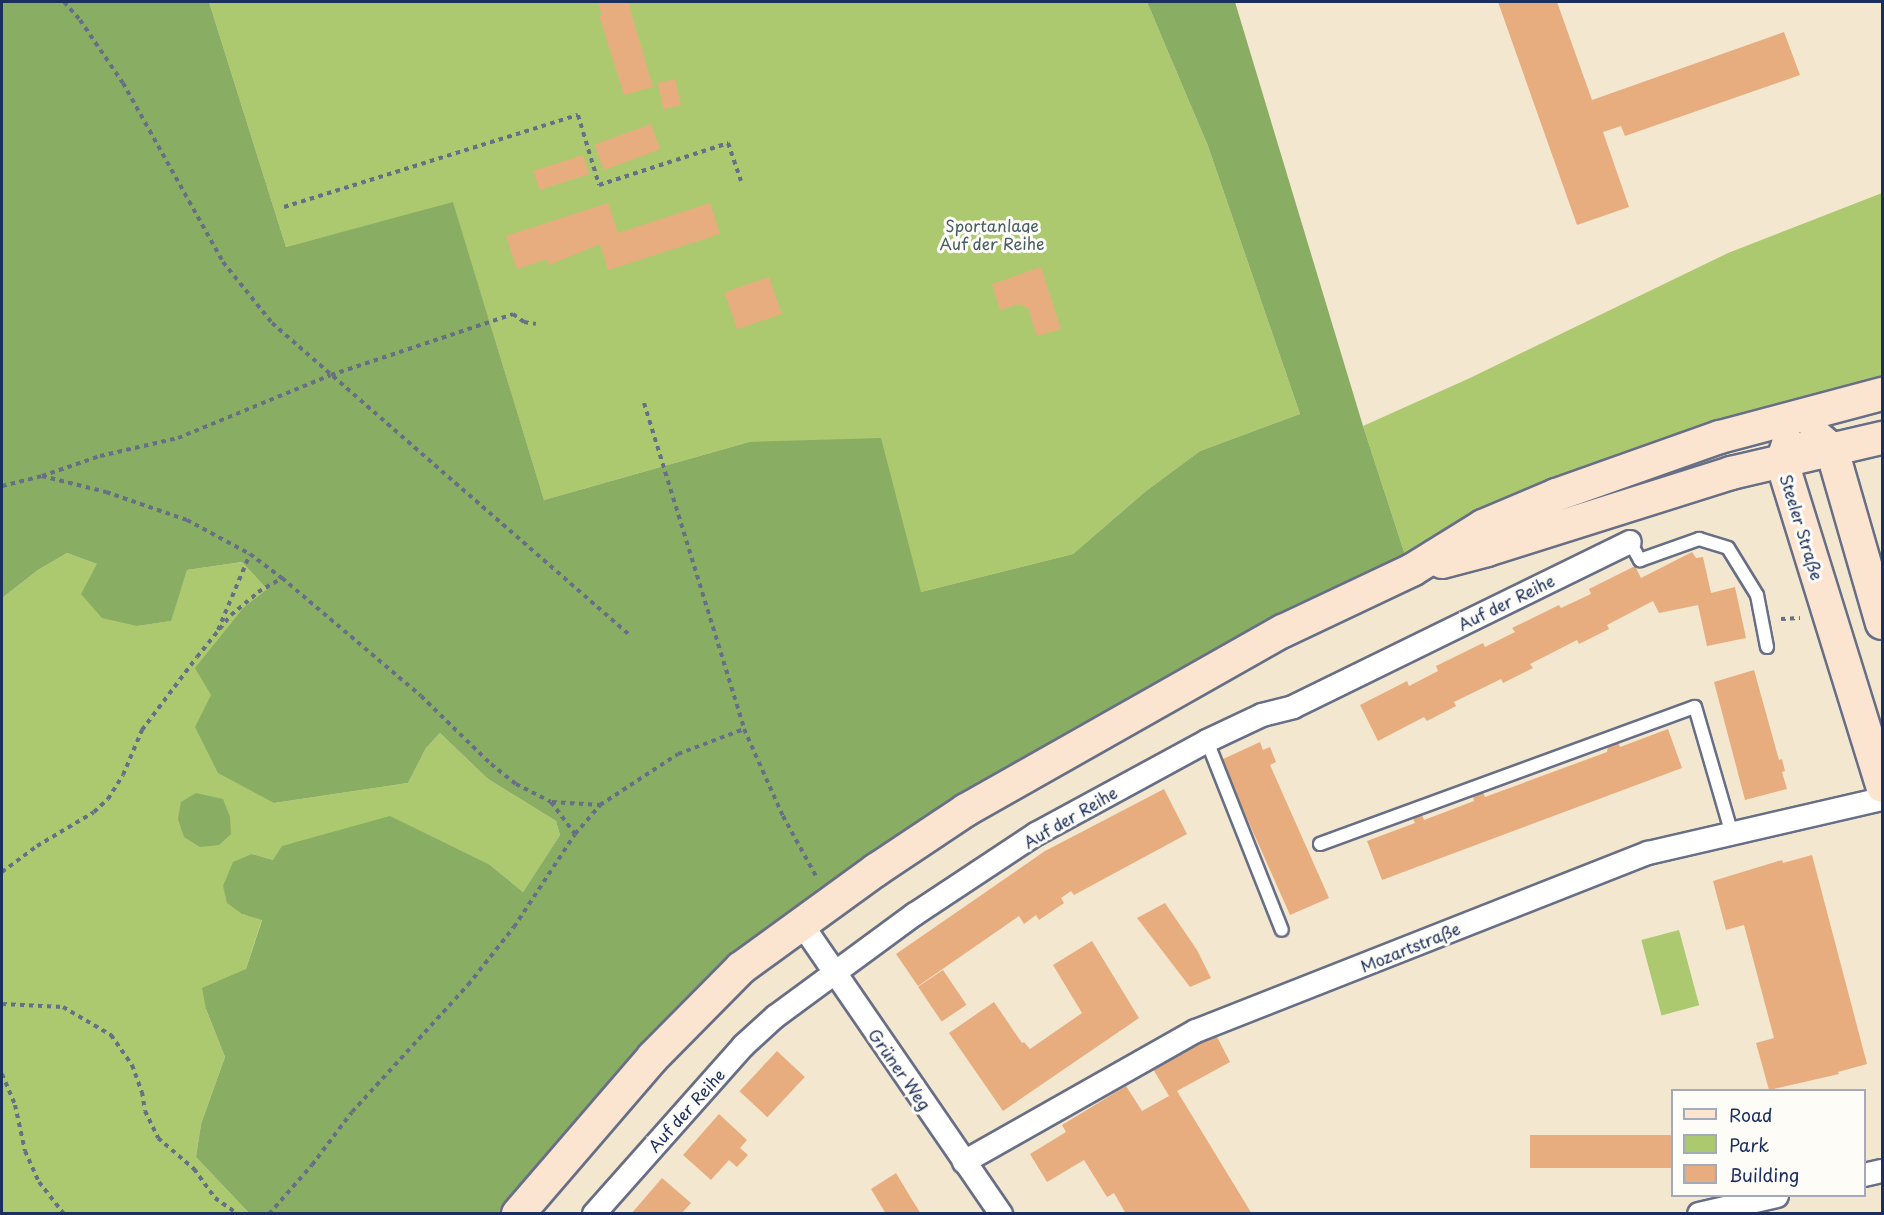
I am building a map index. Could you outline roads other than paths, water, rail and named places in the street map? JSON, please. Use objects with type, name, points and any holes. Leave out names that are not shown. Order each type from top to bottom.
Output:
[{"type":"main road","points":[[518,1214],[653,1057],[741,968],[801,923],[976,804],[1283,631],[1412,570],[1482,526],[1556,495],[1720,437],[1882,394]]},
{"type":"main road","points":[[1796,417],[1832,450],[1882,623]]},
{"type":"main road","name":"Steeler Straße","points":[[1796,417],[1782,462],[1882,786]]},
{"type":"main road","points":[[1412,570],[1487,550],[1731,473],[1882,438]]},
{"type":"street","name":"Auf der Reihe","points":[[594,1214],[743,1046],[784,1010],[915,914],[1036,834],[1207,741],[1262,715],[1293,707],[1630,542]]},
{"type":"street","name":"Mozartstraße","points":[[964,1162],[1196,1031],[1648,853],[1882,799]]},
{"type":"street","name":"Grüner Weg","points":[[801,923],[833,973],[1001,1214]]},
{"type":"street","points":[[1866,1175],[1882,1171]]},
{"type":"street","points":[[1699,1214],[1773,1197]]},
{"type":"lane","points":[[1630,542],[1640,560],[1699,539],[1728,548],[1757,595],[1767,647]]},
{"type":"lane","points":[[1320,844],[1695,707],[1732,834]]},
{"type":"lane","points":[[1207,741],[1282,930]]},
{"type":"park label","name":"Sportanlage Auf der Reihe","points":[[992,234]]}]
